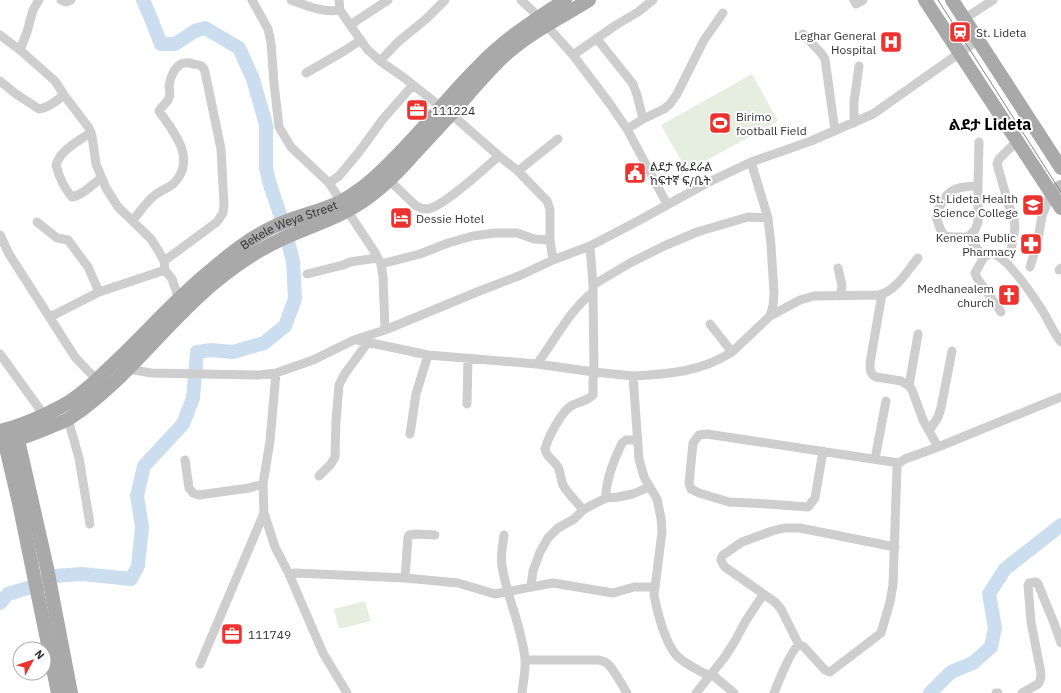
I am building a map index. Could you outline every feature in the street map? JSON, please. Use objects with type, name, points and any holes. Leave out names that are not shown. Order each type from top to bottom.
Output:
[{"type":"main road","name":"Bekele Weya Street","points":[[7,436],[64,405],[97,380],[208,272],[252,239],[279,224],[320,210],[344,207],[406,146],[446,111],[479,65],[498,47],[543,21],[565,0]]},
{"type":"main road","points":[[543,21],[592,0]]},
{"type":"main road","points":[[925,0],[1057,198]]},
{"type":"main road","points":[[952,0],[1061,168]]},
{"type":"main road","points":[[58,693],[33,578],[7,436],[34,434],[68,419],[88,405],[128,369],[196,299],[243,260],[285,238],[326,222],[344,207],[369,198],[390,181],[446,111]]},
{"type":"main road","points":[[11,461],[25,455],[34,434]]},
{"type":"main road","points":[[11,461],[47,568],[71,693]]},
{"type":"street","points":[[20,50],[39,0]]},
{"type":"street","points":[[61,0],[66,2],[71,0]]},
{"type":"street","points":[[252,0],[268,29],[271,43],[279,127],[290,147],[329,183],[379,261],[383,277],[385,330]]},
{"type":"street","points":[[291,0],[325,11],[340,10]]},
{"type":"street","points":[[339,0],[340,10],[367,49],[380,61],[446,111],[518,171],[547,201],[550,209],[550,240],[553,260]]},
{"type":"street","points":[[350,25],[388,0]]},
{"type":"street","points":[[380,61],[398,42],[426,20],[445,0]]},
{"type":"street","points":[[521,0],[543,21],[573,55],[610,104],[627,129],[667,204]]},
{"type":"street","points":[[573,55],[616,25],[638,12],[653,0]]},
{"type":"street","points":[[854,0],[856,4],[863,0]]},
{"type":"street","points":[[964,19],[994,0]]},
{"type":"street","points":[[627,129],[664,109],[670,104],[677,94],[704,40],[723,13]]},
{"type":"street","points":[[802,34],[825,59],[835,131]]},
{"type":"street","points":[[0,35],[43,69],[55,81],[89,128],[92,136],[96,164],[106,188],[118,207],[151,240],[172,279],[179,299]]},
{"type":"street","points":[[597,39],[633,84],[643,119]]},
{"type":"street","points":[[306,73],[361,40]]},
{"type":"street","points":[[128,369],[151,373],[259,375],[276,374],[313,360],[354,340],[385,330],[590,246],[707,183],[751,162],[811,141],[854,123],[880,110],[959,52],[978,40]]},
{"type":"street","points":[[50,317],[99,292],[165,266],[217,222],[224,205],[221,149],[205,72],[203,67],[200,65],[185,63],[180,64],[171,77],[169,99],[159,110],[160,114],[165,119],[179,142],[183,152],[184,162],[182,170],[178,178],[172,184],[147,202],[132,220]]},
{"type":"street","points":[[854,123],[854,102],[859,66]]},
{"type":"street","points":[[0,81],[16,94],[39,109],[48,106],[64,95]]},
{"type":"street","points":[[329,183],[339,176],[383,119],[413,85]]},
{"type":"street","points":[[90,132],[62,153],[56,165],[65,188],[72,197],[101,178]]},
{"type":"street","points":[[518,171],[558,139]]},
{"type":"street","points":[[1011,252],[1015,227],[1014,218],[1009,206],[998,164],[999,159],[1017,140]]},
{"type":"street","points":[[978,186],[957,187],[943,199],[936,216],[944,236],[968,237],[975,230],[978,222],[979,142]]},
{"type":"street","points":[[390,181],[416,206],[428,209],[442,203],[499,156]]},
{"type":"street","points":[[751,162],[768,218],[774,293],[773,306],[770,316]]},
{"type":"street","points":[[1030,267],[1037,244],[1042,216],[1057,198]]},
{"type":"street","points":[[537,364],[567,321],[593,289],[630,263],[697,232],[748,217],[768,218]]},
{"type":"street","points":[[37,222],[57,238],[68,240],[88,266],[99,292]]},
{"type":"street","points":[[307,274],[350,262],[379,261],[420,254],[448,243],[473,236],[517,232],[534,239],[550,240]]},
{"type":"street","points":[[0,235],[8,254],[75,357],[97,380]]},
{"type":"street","points":[[968,237],[984,257]]},
{"type":"street","points":[[583,510],[563,486],[560,471],[557,465],[545,453],[545,449],[565,410],[570,406],[593,396],[593,289],[590,246]]},
{"type":"street","points":[[1001,312],[975,273],[984,257],[991,253],[999,257],[1015,273],[1042,311],[1056,337],[1061,342]]},
{"type":"street","points":[[354,340],[428,355],[537,364],[633,376],[673,373],[706,366],[732,352],[770,316],[800,300],[814,296],[882,294],[896,286],[918,258]]},
{"type":"street","points":[[838,268],[842,286],[840,296]]},
{"type":"street","points":[[882,294],[870,370],[872,375],[876,377],[901,381],[912,390],[923,420],[938,447]]},
{"type":"street","points":[[710,324],[732,352]]},
{"type":"street","points":[[908,386],[918,334]]},
{"type":"street","points":[[319,476],[331,464],[335,456],[339,385],[344,375],[368,342]]},
{"type":"street","points":[[929,431],[938,417],[941,408],[952,351]]},
{"type":"street","points":[[0,354],[44,415]]},
{"type":"street","points":[[410,434],[416,394],[428,355]]},
{"type":"street","points":[[467,404],[468,359]]},
{"type":"street","points":[[276,374],[270,441],[263,484],[264,513],[275,547],[289,574],[323,653],[347,693]]},
{"type":"street","points":[[633,376],[639,459],[644,477],[657,499],[661,518],[662,532],[654,595],[655,605],[671,648],[678,656],[684,662],[710,676],[715,677],[734,693]]},
{"type":"street","points":[[895,547],[800,528],[784,528],[742,542],[723,555],[720,558],[720,561],[725,567],[775,602],[781,610],[799,645],[804,648],[825,670],[830,672],[881,633],[893,586],[895,547],[897,467],[900,463],[905,459],[1061,397]]},
{"type":"street","points":[[875,460],[886,401]]},
{"type":"street","points":[[68,419],[79,458],[90,524]]},
{"type":"street","points":[[823,451],[815,498],[808,508],[729,502],[699,493],[692,488],[689,483],[693,443],[699,435],[707,434],[823,451],[875,460],[900,463]]},
{"type":"street","points":[[606,498],[607,481],[622,443],[626,440],[637,440]]},
{"type":"street","points":[[185,460],[190,488],[193,493],[199,495],[249,488],[263,484]]},
{"type":"street","points":[[531,586],[533,570],[540,552],[548,538],[558,528],[574,519],[583,510],[606,498],[633,494],[649,486]]},
{"type":"street","points":[[200,664],[264,513]]},
{"type":"street","points":[[405,578],[409,535],[435,535]]},
{"type":"street","points":[[504,535],[502,566],[521,633],[525,660],[522,693]]},
{"type":"street","points":[[289,574],[295,573],[405,578],[458,583],[495,594],[553,583],[613,593],[634,587],[655,587]]},
{"type":"street","points":[[1022,693],[1038,684],[1041,678],[1031,622],[1029,583],[1036,582],[1038,584],[1061,643]]},
{"type":"street","points":[[696,693],[735,641],[763,594]]},
{"type":"street","points":[[774,693],[791,654],[796,646],[799,645]]},
{"type":"street","points":[[525,660],[604,661],[611,668],[627,693]]},
{"type":"green space","name":"Birimo football Field","points":[[752,74],[778,121],[687,171],[661,125]]},
{"type":"green space","points":[[365,601],[371,621],[339,629],[334,609]]},
{"type":"waterway","points":[[0,603],[8,594],[34,586],[54,576],[82,574],[131,579],[138,566],[142,527],[137,496],[144,466],[183,424],[193,398],[197,352],[211,350],[233,352],[264,343],[285,326],[295,299],[293,261],[266,168],[266,125],[253,79],[239,48],[205,28],[195,31],[175,44],[161,44],[143,0]]},
{"type":"waterway","points":[[930,693],[951,672],[973,663],[991,647],[995,628],[989,594],[1005,569],[1061,525]]},
{"type":"tram line","points":[[938,0],[1061,192]]},
{"type":"place","name":"St. Lideta","points":[[960,32]]},
{"type":"place","name":"Leghar General Hospital","points":[[891,42]]},
{"type":"place","name":"111224","points":[[417,110]]},
{"type":"place","name":"Birimo football Field","points":[[720,123]]},
{"type":"place","name":"ልደታ የፌደራል ከፍተኛ ፍ/ቤት","points":[[635,173]]},
{"type":"place","name":"St. Lideta Health Science College","points":[[1033,205]]},
{"type":"place","name":"Dessie Hotel","points":[[401,218]]},
{"type":"place","name":"Kenema Public Pharmacy","points":[[1031,244]]},
{"type":"place","name":"Medhanealem church","points":[[1009,295]]},
{"type":"place","name":"111749","points":[[232,634]]},
{"type":"district","name":"ልደታ Lideta","points":[[990,124]]}]
